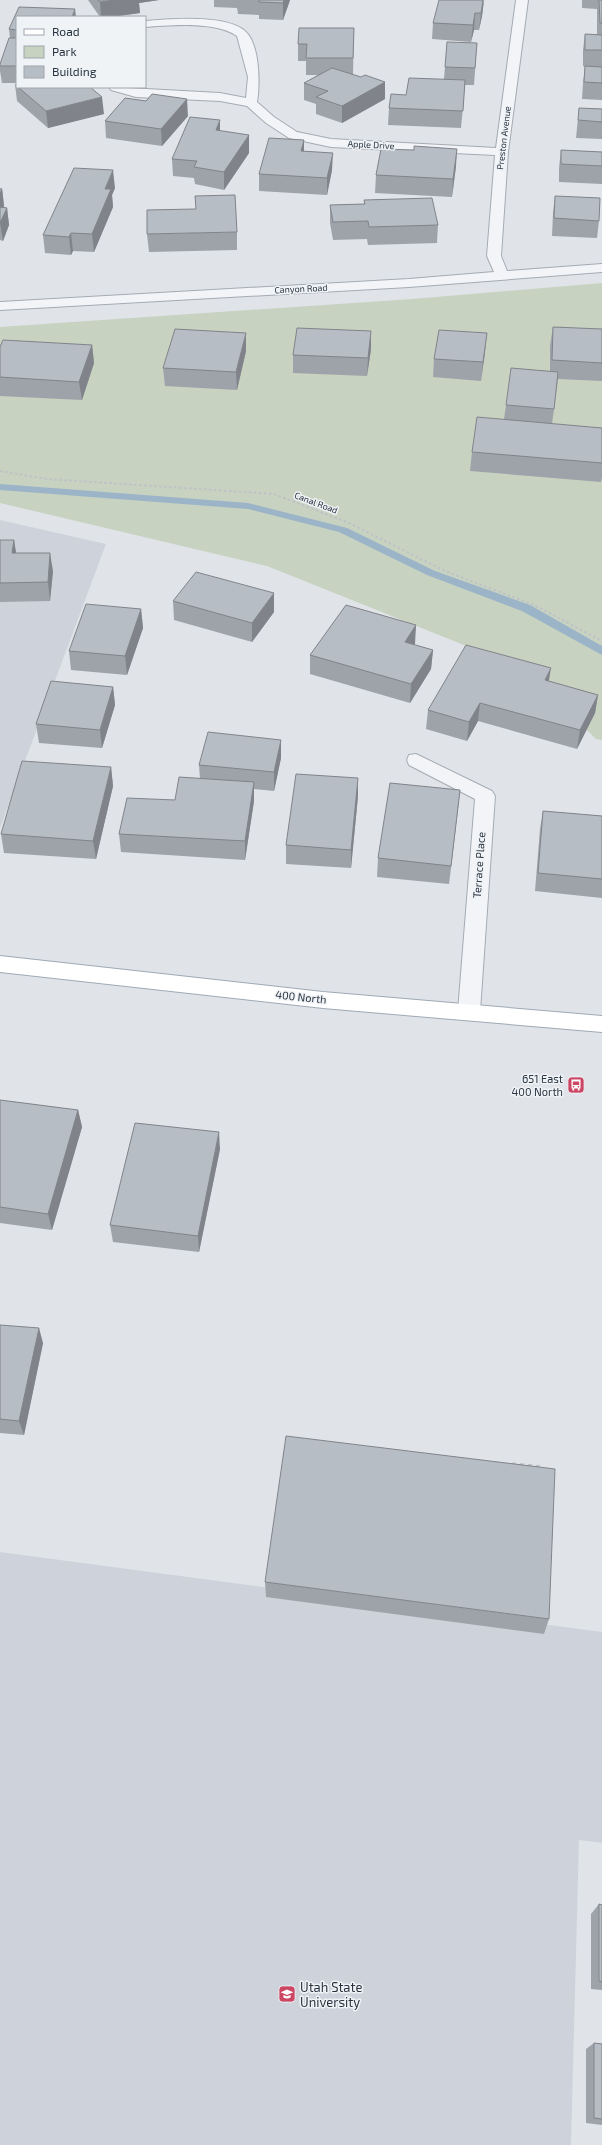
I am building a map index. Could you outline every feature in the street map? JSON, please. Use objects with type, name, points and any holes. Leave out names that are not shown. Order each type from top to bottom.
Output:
[{"type":"main road","name":"400 North","points":[[0,964],[323,1000],[469,1011],[602,1024]]},
{"type":"street","name":"Preston Avenue","points":[[502,275],[494,256],[502,152],[522,0]]},
{"type":"street","points":[[118,88],[136,93],[220,97],[251,103],[254,82],[245,40],[241,33],[228,27],[211,24],[165,22],[146,24]]},
{"type":"street","name":"Apple Drive","points":[[251,103],[270,120],[293,135],[331,143],[502,152]]},
{"type":"street","name":"Canyon Road","points":[[0,306],[409,283],[602,268]]},
{"type":"street","name":"Terrace Place","points":[[416,760],[484,796],[469,1011]]},
{"type":"path","name":"Canal Road","points":[[0,471],[47,478],[274,494],[349,523],[445,571],[534,605],[602,641]]},
{"type":"path","points":[[508,1463],[542,1467],[542,1473]]},
{"type":"shaded area","points":[[0,520],[106,544],[0,828]]},
{"type":"shaded area","name":"Utah State University","points":[[0,1552],[602,1632],[602,1843],[579,1840],[571,2145],[0,2145]]},
{"type":"green space","points":[[602,283],[602,740],[596,739],[526,670],[267,566],[0,503],[0,327],[412,299]]},
{"type":"building","points":[[98,0],[115,0],[100,2]]},
{"type":"building","points":[[259,0],[284,0],[283,3],[259,2]]},
{"type":"building","points":[[439,0],[483,0],[481,13],[475,13],[473,25],[433,23]]},
{"type":"building","points":[[599,0],[602,0],[602,23],[600,23]]},
{"type":"building","points":[[19,7],[75,9],[72,16],[16,16],[16,30],[9,29]]},
{"type":"building","points":[[299,28],[354,28],[353,58],[306,58],[307,44],[298,44]]},
{"type":"building","points":[[585,34],[602,35],[602,50],[585,50]]},
{"type":"building","points":[[9,38],[16,38],[16,66],[0,66]]},
{"type":"building","points":[[447,42],[477,43],[475,68],[445,67]]},
{"type":"building","points":[[585,66],[602,67],[602,83],[584,82]]},
{"type":"building","points":[[332,68],[361,77],[365,75],[385,82],[342,106],[316,97],[328,91],[304,83]]},
{"type":"building","points":[[409,78],[465,80],[463,111],[389,108],[391,94],[406,95]]},
{"type":"building","points":[[19,88],[91,88],[102,97],[46,111]]},
{"type":"building","points":[[152,94],[187,99],[161,129],[105,121],[125,98],[146,101]]},
{"type":"building","points":[[579,108],[602,109],[602,122],[578,120]]},
{"type":"building","points":[[190,117],[220,120],[216,130],[249,135],[224,172],[194,167],[197,161],[172,159]]},
{"type":"building","points":[[269,138],[304,140],[301,151],[333,153],[327,178],[259,174]]},
{"type":"building","points":[[414,146],[457,149],[453,179],[376,175],[381,149],[414,150]]},
{"type":"building","points":[[561,150],[602,152],[602,166],[561,164]]},
{"type":"building","points":[[74,168],[113,170],[105,189],[111,189],[92,234],[71,233],[69,237],[43,235]]},
{"type":"building","points":[[235,195],[237,232],[147,234],[147,210],[196,209],[195,196]]},
{"type":"building","points":[[555,196],[600,198],[599,221],[554,218]]},
{"type":"building","points":[[432,198],[438,225],[369,227],[368,221],[333,222],[330,205],[365,204],[364,200]]},
{"type":"building","points":[[0,207],[7,208],[0,223]]},
{"type":"building","points":[[553,327],[602,329],[602,363],[552,360]]},
{"type":"building","points":[[297,328],[371,331],[368,358],[293,355]]},
{"type":"building","points":[[175,329],[246,333],[236,372],[163,368]]},
{"type":"building","points":[[439,330],[487,333],[483,362],[434,359]]},
{"type":"building","points":[[3,340],[92,345],[79,382],[0,377],[0,347]]},
{"type":"building","points":[[511,368],[558,372],[554,409],[506,405]]},
{"type":"building","points":[[477,417],[602,428],[602,463],[472,452]]},
{"type":"building","points":[[0,540],[14,540],[12,553],[50,553],[48,582],[0,583]]},
{"type":"building","points":[[196,572],[274,593],[252,623],[173,601]]},
{"type":"building","points":[[86,604],[141,609],[125,656],[69,651]]},
{"type":"building","points":[[346,605],[416,625],[405,642],[433,650],[411,684],[310,655]]},
{"type":"building","points":[[466,645],[551,668],[545,680],[598,695],[580,730],[480,703],[469,722],[428,710]]},
{"type":"building","points":[[51,681],[113,687],[100,730],[36,724]]},
{"type":"building","points":[[208,732],[281,740],[274,772],[199,765]]},
{"type":"building","points":[[22,761],[111,767],[93,841],[1,834]]},
{"type":"building","points":[[296,774],[358,778],[351,850],[286,845]]},
{"type":"building","points":[[179,777],[254,782],[245,841],[119,834],[127,798],[175,800]]},
{"type":"building","points":[[390,783],[460,790],[451,866],[378,858]]},
{"type":"building","points":[[543,811],[602,816],[602,879],[538,873]]},
{"type":"building","points":[[0,1100],[78,1110],[48,1214],[0,1207]]},
{"type":"building","points":[[135,1123],[219,1132],[198,1236],[110,1225]]},
{"type":"building","points":[[0,1325],[39,1328],[19,1421],[0,1419]]},
{"type":"building","points":[[286,1436],[555,1469],[549,1619],[265,1582]]},
{"type":"building","points":[[599,1904],[602,1905],[602,1982],[599,1981]]},
{"type":"building","points":[[594,2043],[602,2044],[602,2119],[594,2118]]},
{"type":"waterway","points":[[0,487],[248,506],[343,530],[431,573],[526,608],[602,651]]},
{"type":"place","name":"651 East 400 North","points":[[576,1085]]},
{"type":"place","name":"Utah State University","points":[[287,1994]]}]
